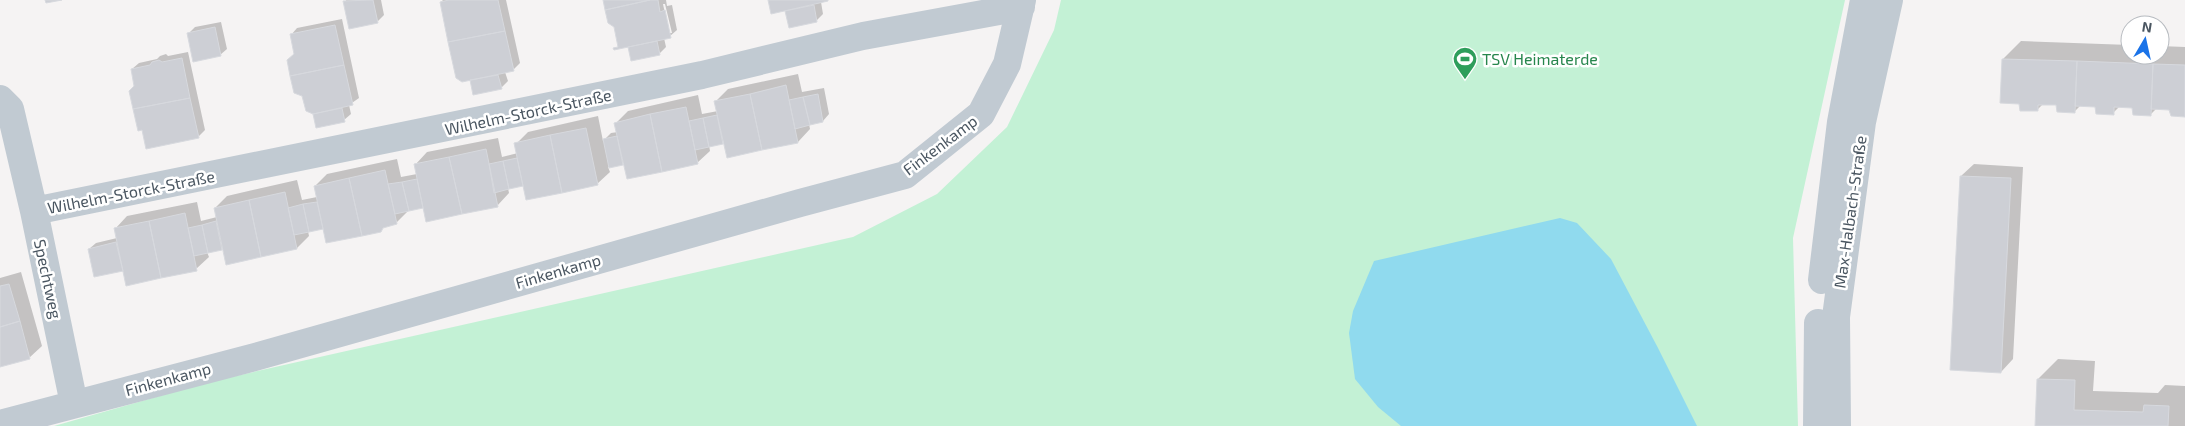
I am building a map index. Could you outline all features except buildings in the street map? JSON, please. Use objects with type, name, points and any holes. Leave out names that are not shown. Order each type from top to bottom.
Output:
[{"type":"street","name":"Max-Halbach-Straße","points":[[1817,426],[1818,320],[1841,122],[1864,0]]},
{"type":"street","name":"Max-Halbach-Straße","points":[[1837,426],[1836,317],[1862,122],[1889,0]]},
{"type":"street","name":"Wilhelm-Storck-Straße","points":[[34,211],[683,79],[863,36],[1021,4]]},
{"type":"street","name":"Finkenkamp","points":[[0,424],[255,357],[800,202],[905,175],[981,114],[1007,64],[1021,4]]},
{"type":"street","name":"Spechtweg","points":[[0,99],[10,109],[34,211],[74,404]]},
{"type":"green space","points":[[1061,0],[1845,0],[1793,238],[1798,426],[54,426],[209,382],[853,237],[937,194],[1007,127],[1054,30]]},
{"type":"water","points":[[1560,218],[1577,223],[1611,259],[1697,426],[1401,426],[1378,407],[1355,379],[1349,333],[1353,311],[1374,261]]},
{"type":"place","name":"TSV Heimaterde","points":[[1465,80]]}]
